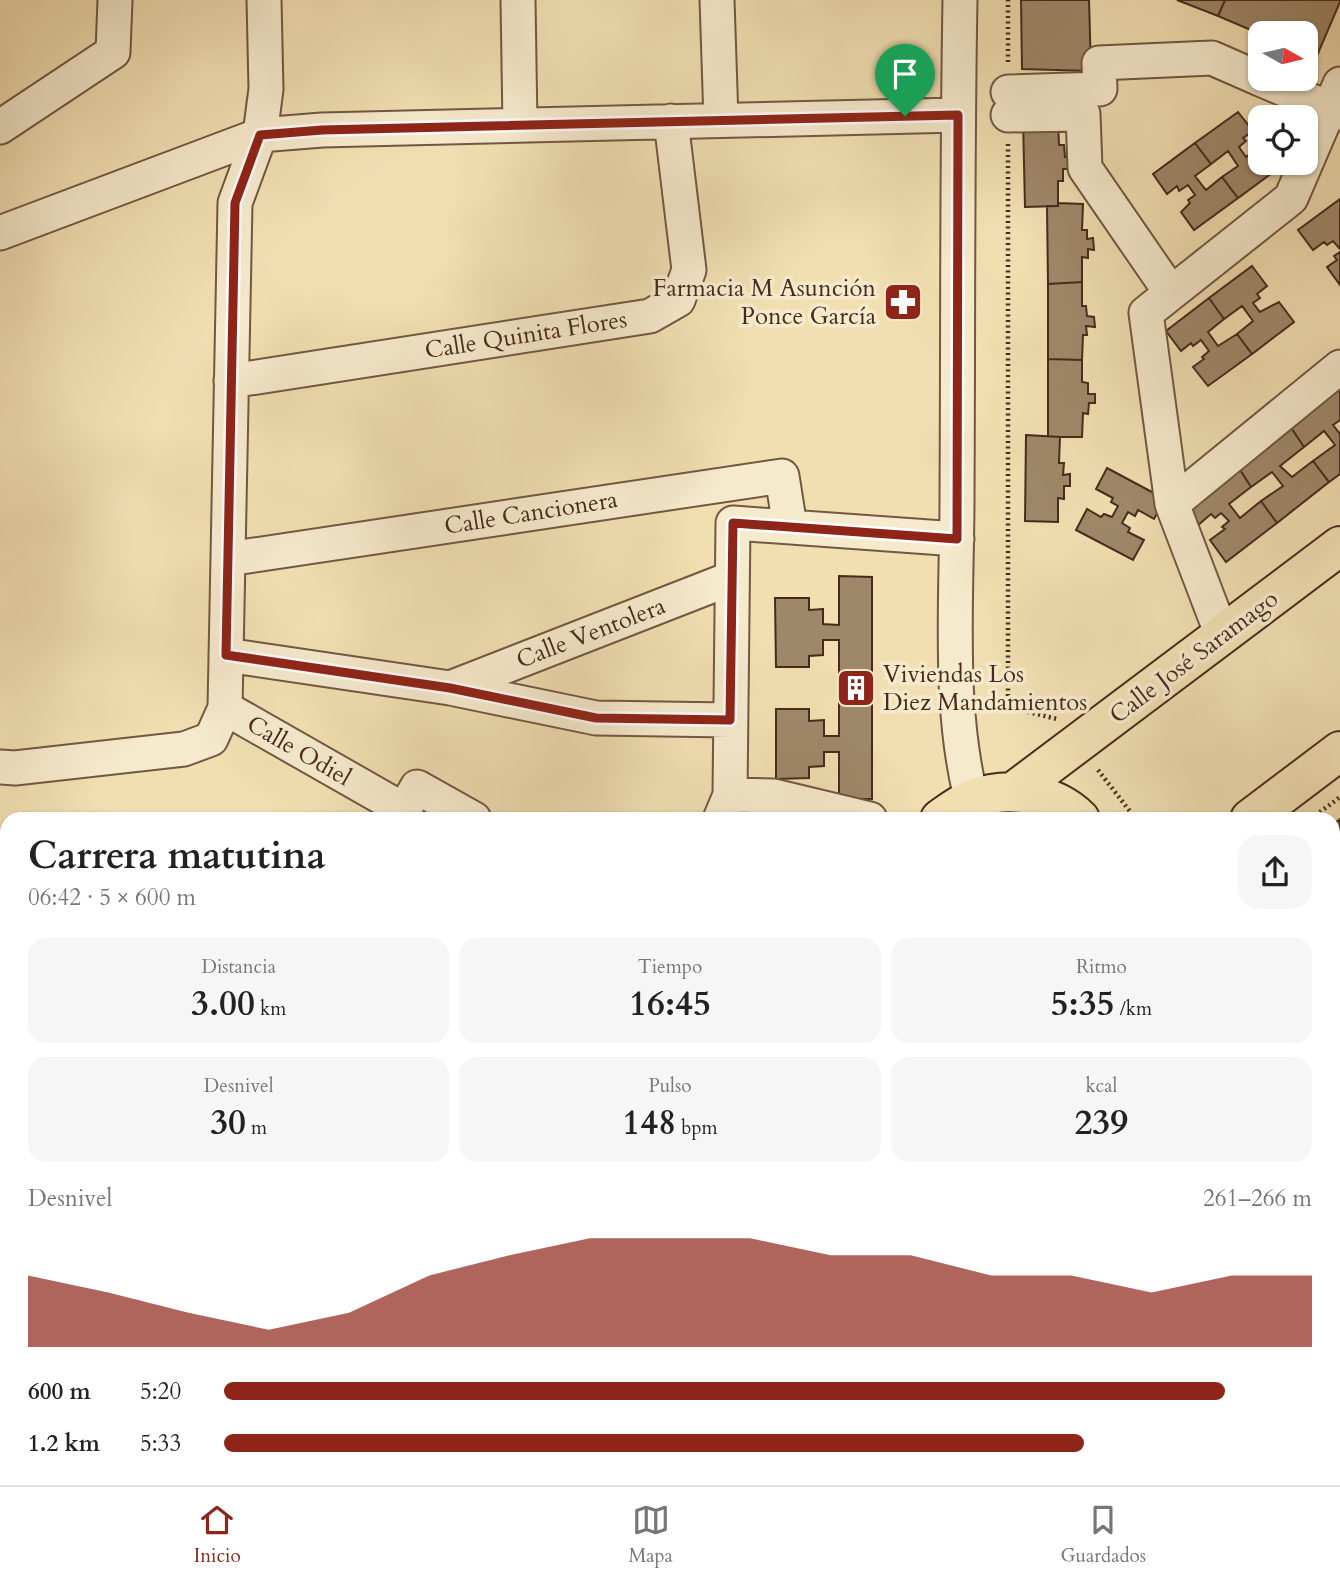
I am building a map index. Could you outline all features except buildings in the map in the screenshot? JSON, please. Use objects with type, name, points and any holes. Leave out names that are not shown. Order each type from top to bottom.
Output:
[{"type":"main road","name":"Calle José Saramago","points":[[1013,792],[1340,546]]},
{"type":"main road","points":[[1259,812],[1340,751]]},
{"type":"main road","points":[[965,812],[996,793],[1013,792],[1049,799],[1069,812]]},
{"type":"street","points":[[0,127],[113,52],[115,0]]},
{"type":"street","points":[[0,767],[15,768],[184,749],[211,739],[225,708],[235,203],[260,135],[266,89],[264,0]]},
{"type":"street","points":[[518,0],[520,125]]},
{"type":"street","points":[[717,0],[721,120]]},
{"type":"street","points":[[960,0],[957,539],[959,736],[964,772],[963,812]]},
{"type":"street","points":[[1008,103],[1100,89],[1100,63],[1212,58],[1248,74]]},
{"type":"street","points":[[1222,635],[1172,504],[1146,313],[1291,198],[1336,102],[1300,91]]},
{"type":"street","points":[[1008,103],[1083,114],[1085,168],[1171,293]]},
{"type":"street","points":[[0,233],[260,135],[322,130],[958,115]]},
{"type":"street","name":"Calle Quinita Flores","points":[[231,382],[650,316],[678,300],[689,270],[671,121]]},
{"type":"street","points":[[1172,504],[1340,367]]},
{"type":"street","name":"Calle Cancionera","points":[[228,559],[782,476],[789,527]]},
{"type":"street","points":[[841,812],[774,796],[725,807],[730,720],[733,523],[957,539]]},
{"type":"street","name":"Calle Ventolera","points":[[450,688],[732,578]]},
{"type":"street","points":[[226,655],[450,688],[596,718],[730,720]]},
{"type":"street","name":"Calle Odiel","points":[[225,708],[404,810],[417,787],[462,812]]},
{"type":"path","points":[[1009,0],[1008,707],[1056,718],[1065,728]]},
{"type":"path","points":[[1092,762],[1131,812]]},
{"type":"path","points":[[1320,812],[1340,797]]},
{"type":"place","name":"Farmacia M Asunción Ponce García","points":[[903,302]]},
{"type":"place","name":"Viviendas Los Diez Mandamientos","points":[[856,688]]},
{"type":"route","points":[[958,115],[957,539],[733,523],[730,720],[596,718],[450,688],[226,655],[235,203],[260,135],[322,130],[905,116],[958,115]]}]
